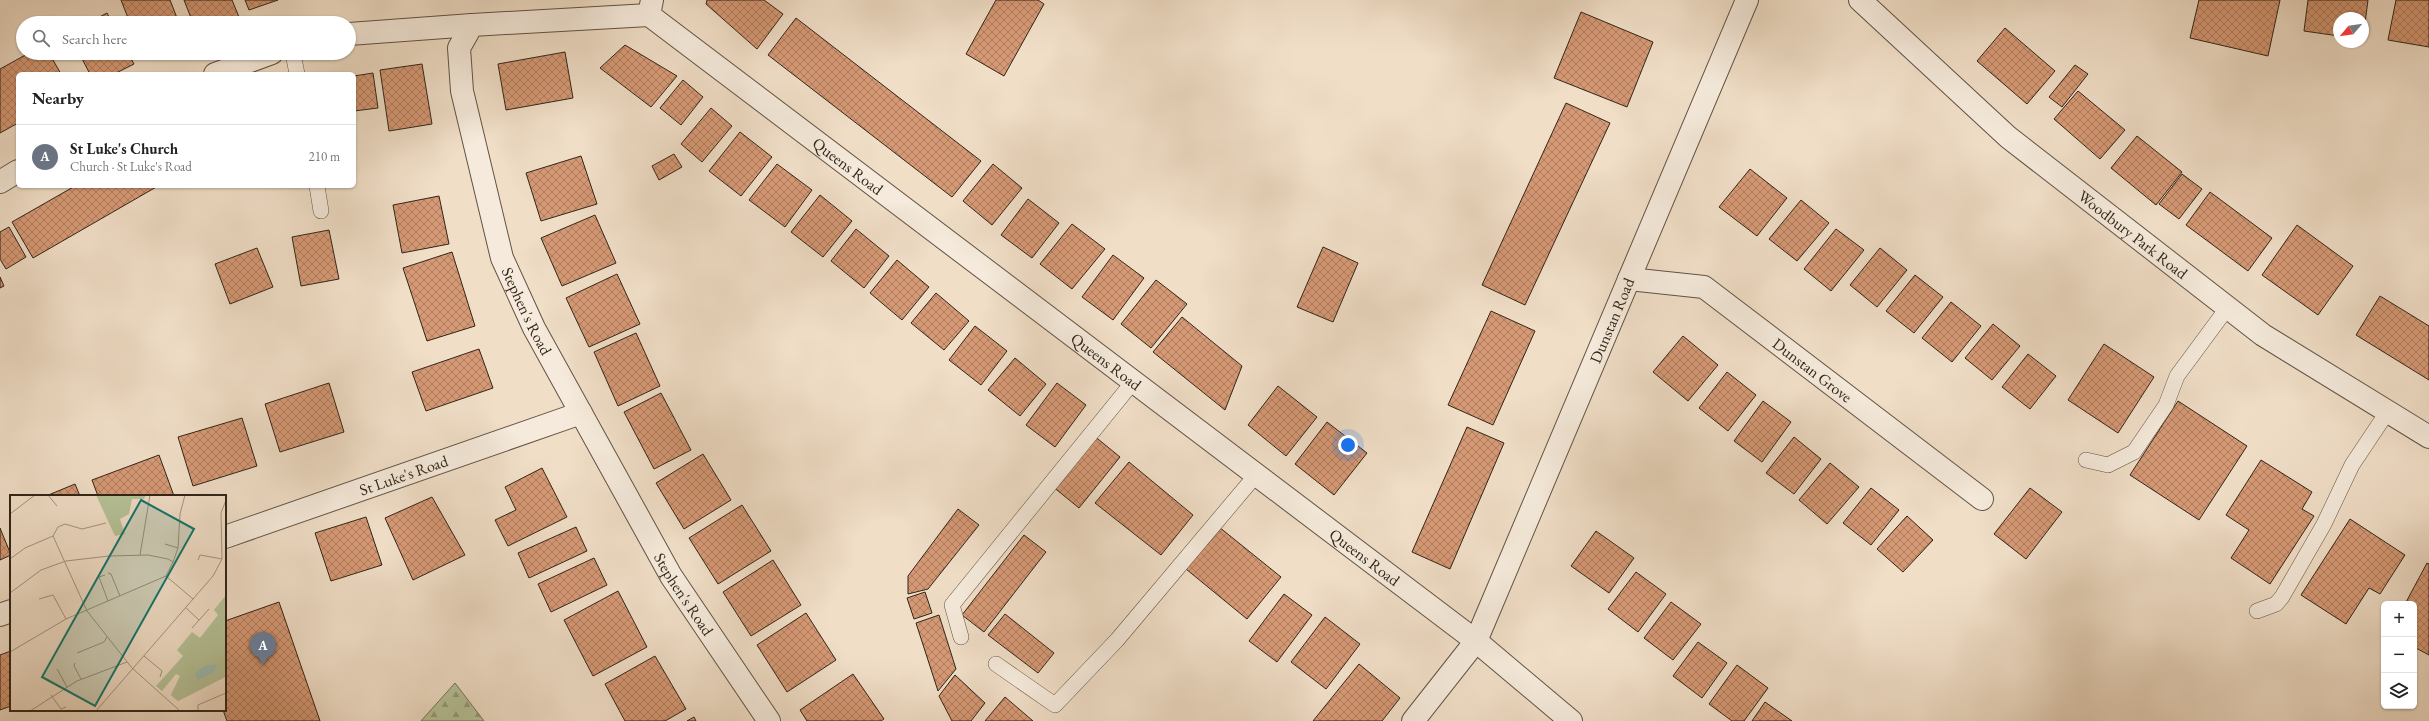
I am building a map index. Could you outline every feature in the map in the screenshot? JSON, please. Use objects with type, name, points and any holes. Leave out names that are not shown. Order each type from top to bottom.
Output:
[{"type":"street","name":"Dunstan Road","points":[[1413,721],[1476,641],[1747,0]]},
{"type":"street","name":"Woodbury Park Road","points":[[1860,0],[2008,137],[2263,335],[2429,437]]},
{"type":"street","points":[[356,33],[472,25],[651,7]]},
{"type":"street","name":"Queens Road","points":[[651,7],[1133,382],[1476,641],[1571,721]]},
{"type":"street","name":"Stephen's Road","points":[[472,25],[459,48],[462,91],[502,258],[534,328],[672,576],[769,721]]},
{"type":"street","points":[[220,72],[253,60]]},
{"type":"street","points":[[0,182],[16,172]]},
{"type":"street","name":"Dunstan Grove","points":[[1630,278],[1704,287],[1982,499]]},
{"type":"street","name":"St Luke's Road","points":[[226,536],[581,413]]},
{"type":"street","points":[[0,615],[10,611]]},
{"type":"lane","points":[[294,60],[297,72]]},
{"type":"lane","points":[[317,188],[321,211]]},
{"type":"lane","points":[[2086,460],[2108,465],[2134,452],[2166,405],[2177,376],[2228,307]]},
{"type":"lane","points":[[961,637],[952,604],[1133,382]]},
{"type":"lane","points":[[2257,611],[2276,604],[2282,597],[2324,524],[2352,465],[2388,411]]},
{"type":"lane","points":[[996,664],[1055,705],[1117,640],[1256,475]]},
{"type":"green space","points":[[455,683],[484,721],[421,721]]},
{"type":"building","points":[[121,0],[170,0],[176,16],[127,16]]},
{"type":"building","points":[[184,0],[232,0],[239,16],[190,16]]},
{"type":"building","points":[[245,0],[278,0],[249,10]]},
{"type":"building","points":[[707,0],[764,0],[783,14],[757,49],[706,4]]},
{"type":"building","points":[[996,0],[1038,0],[1044,4],[1004,76],[966,54]]},
{"type":"building","points":[[2199,0],[2280,0],[2268,56],[2190,38]]},
{"type":"building","points":[[2308,0],[2368,0],[2366,12],[2333,12],[2333,35],[2304,31]]},
{"type":"building","points":[[2396,0],[2429,0],[2429,47],[2388,40]]},
{"type":"building","points":[[1581,12],[1653,42],[1627,107],[1554,78]]},
{"type":"building","points":[[107,13],[108,16],[101,16]]},
{"type":"building","points":[[796,18],[981,161],[952,197],[768,55]]},
{"type":"building","points":[[2005,28],[2055,71],[2027,104],[1977,61]]},
{"type":"building","points":[[625,45],[677,76],[651,107],[600,68]]},
{"type":"building","points":[[565,52],[573,98],[506,110],[498,64]]},
{"type":"building","points":[[16,60],[53,60],[60,72],[16,72],[16,124],[0,133],[0,69]]},
{"type":"building","points":[[83,60],[132,60],[134,64],[118,72],[89,72]]},
{"type":"building","points":[[422,64],[432,124],[389,131],[380,70]]},
{"type":"building","points":[[2075,65],[2088,74],[2062,107],[2049,97]]},
{"type":"building","points":[[373,73],[378,108],[356,111],[356,76]]},
{"type":"building","points":[[683,80],[703,97],[681,125],[660,108]]},
{"type":"building","points":[[2078,91],[2125,130],[2100,159],[2054,119]]},
{"type":"building","points":[[1566,103],[1610,123],[1525,305],[1482,285]]},
{"type":"building","points":[[711,108],[732,126],[702,162],[681,144]]},
{"type":"building","points":[[740,132],[772,157],[741,196],[709,171]]},
{"type":"building","points":[[2137,136],[2182,172],[2156,205],[2111,168]]},
{"type":"building","points":[[674,154],[682,167],[659,180],[652,166]]},
{"type":"building","points":[[581,156],[597,204],[541,221],[526,173]]},
{"type":"building","points":[[777,164],[812,190],[785,227],[749,200]]},
{"type":"building","points":[[993,164],[1022,188],[992,225],[963,201]]},
{"type":"building","points":[[1750,169],[1787,198],[1757,236],[1719,207]]},
{"type":"building","points":[[2182,174],[2202,189],[2179,219],[2159,204]]},
{"type":"building","points":[[72,188],[155,188],[33,258],[12,222]]},
{"type":"building","points":[[2210,192],[2272,238],[2248,271],[2186,225]]},
{"type":"building","points":[[820,195],[852,221],[823,257],[791,232]]},
{"type":"building","points":[[439,196],[449,244],[402,253],[393,205]]},
{"type":"building","points":[[1028,199],[1059,223],[1032,258],[1001,235]]},
{"type":"building","points":[[1801,200],[1829,223],[1797,261],[1769,239]]},
{"type":"building","points":[[595,215],[616,263],[562,286],[541,238]]},
{"type":"building","points":[[1072,224],[1105,249],[1072,289],[1040,264]]},
{"type":"building","points":[[2297,225],[2353,266],[2318,315],[2262,275]]},
{"type":"building","points":[[9,227],[26,257],[6,269],[0,259],[0,232]]},
{"type":"building","points":[[856,229],[889,256],[864,288],[831,261]]},
{"type":"building","points":[[1836,229],[1864,250],[1831,291],[1804,269]]},
{"type":"building","points":[[329,230],[339,279],[301,286],[292,237]]},
{"type":"building","points":[[1323,247],[1358,263],[1333,322],[1297,307]]},
{"type":"building","points":[[257,248],[273,287],[230,304],[215,264]]},
{"type":"building","points":[[1880,248],[1907,270],[1877,307],[1850,285]]},
{"type":"building","points":[[452,252],[475,326],[427,341],[403,268]]},
{"type":"building","points":[[1113,255],[1144,278],[1113,320],[1082,297]]},
{"type":"building","points":[[897,260],[929,287],[902,320],[870,293]]},
{"type":"building","points":[[617,274],[640,324],[589,347],[566,298]]},
{"type":"building","points":[[1915,275],[1943,297],[1914,333],[1886,311]]},
{"type":"building","points":[[0,277],[4,286],[0,288]]},
{"type":"building","points":[[1156,280],[1187,304],[1151,348],[1121,324]]},
{"type":"building","points":[[936,293],[969,321],[944,350],[911,323]]},
{"type":"building","points":[[2380,296],[2429,326],[2429,380],[2356,335]]},
{"type":"building","points":[[1951,302],[1981,326],[1952,362],[1922,338]]},
{"type":"building","points":[[1491,311],[1535,331],[1493,425],[1448,405]]},
{"type":"building","points":[[1182,317],[1242,366],[1225,410],[1153,352]]},
{"type":"building","points":[[1993,324],[2020,346],[1992,380],[1965,358]]},
{"type":"building","points":[[975,326],[1007,351],[981,385],[949,360]]},
{"type":"building","points":[[636,333],[660,386],[618,406],[594,352]]},
{"type":"building","points":[[1683,336],[1718,365],[1688,401],[1653,372]]},
{"type":"building","points":[[2104,344],[2154,377],[2118,433],[2068,400]]},
{"type":"building","points":[[479,349],[493,388],[426,411],[412,372]]},
{"type":"building","points":[[2028,354],[2056,376],[2030,409],[2002,387]]},
{"type":"building","points":[[1015,358],[1046,384],[1020,416],[988,390]]},
{"type":"building","points":[[1727,372],[1756,395],[1728,431],[1699,408]]},
{"type":"building","points":[[329,383],[344,432],[280,452],[265,404]]},
{"type":"building","points":[[1057,383],[1086,405],[1055,447],[1026,425]]},
{"type":"building","points":[[1278,386],[1317,417],[1286,456],[1248,425]]},
{"type":"building","points":[[661,393],[691,450],[654,469],[624,412]]},
{"type":"building","points":[[1763,401],[1791,422],[1762,462],[1734,441]]},
{"type":"building","points":[[2178,401],[2247,446],[2199,520],[2130,475]]},
{"type":"building","points":[[242,418],[257,466],[193,486],[178,437]]},
{"type":"building","points":[[1327,422],[1367,453],[1334,495],[1295,464]]},
{"type":"building","points":[[1467,427],[1504,443],[1450,569],[1412,552]]},
{"type":"building","points":[[1093,435],[1120,457],[1079,508],[1052,486]]},
{"type":"building","points":[[1794,437],[1821,459],[1794,494],[1766,473]]},
{"type":"building","points":[[703,454],[731,500],[684,529],[656,483]]},
{"type":"building","points":[[159,455],[174,495],[98,495],[92,480]]},
{"type":"building","points":[[2261,460],[2312,492],[2302,509],[2314,516],[2270,584],[2231,558],[2249,530],[2226,515]]},
{"type":"building","points":[[1129,462],[1193,515],[1161,555],[1095,503]]},
{"type":"building","points":[[1830,463],[1859,487],[1827,524],[1799,500]]},
{"type":"building","points":[[542,468],[567,517],[508,546],[495,520],[516,510],[505,487]]},
{"type":"building","points":[[75,484],[80,495],[48,495]]},
{"type":"building","points":[[1871,488],[1899,510],[1871,545],[1843,523]]},
{"type":"building","points":[[2030,488],[2062,512],[2026,559],[1994,534]]},
{"type":"building","points":[[432,497],[465,555],[413,580],[385,518]]},
{"type":"building","points":[[742,505],[771,551],[718,584],[689,538]]},
{"type":"building","points":[[958,509],[979,525],[928,589],[908,594],[908,576]]},
{"type":"building","points":[[1907,516],[1933,540],[1903,572],[1877,549]]},
{"type":"building","points":[[366,517],[382,565],[331,581],[315,533]]},
{"type":"building","points":[[2350,519],[2405,555],[2380,594],[2369,588],[2346,624],[2301,595]]},
{"type":"building","points":[[576,527],[587,551],[529,578],[518,553]]},
{"type":"building","points":[[1219,527],[1281,577],[1247,619],[1186,569]]},
{"type":"building","points":[[0,528],[10,555],[0,560]]},
{"type":"building","points":[[1596,531],[1634,558],[1609,593],[1571,566]]},
{"type":"building","points":[[1024,535],[1046,552],[984,632],[962,615]]},
{"type":"building","points":[[594,558],[607,585],[551,612],[538,584]]},
{"type":"building","points":[[773,560],[801,605],[751,636],[723,592]]},
{"type":"building","points":[[2427,563],[2429,564],[2429,655],[2417,649],[2417,601],[2407,601]]},
{"type":"building","points":[[1636,572],[1666,594],[1638,632],[1608,609]]},
{"type":"building","points":[[618,591],[647,647],[593,676],[564,620]]},
{"type":"building","points":[[925,592],[932,613],[914,619],[907,598]]},
{"type":"building","points":[[1284,594],[1312,615],[1277,662],[1249,641]]},
{"type":"building","points":[[279,602],[320,721],[227,721],[223,711],[226,711],[226,621]]},
{"type":"building","points":[[1671,602],[1701,624],[1673,660],[1644,638]]},
{"type":"building","points":[[806,613],[836,660],[787,692],[757,645]]},
{"type":"building","points":[[1005,614],[1054,653],[1038,673],[988,635]]},
{"type":"building","points":[[939,615],[956,669],[938,691],[916,623]]},
{"type":"building","points":[[1325,617],[1360,644],[1326,689],[1291,662]]},
{"type":"building","points":[[1698,642],[1727,663],[1702,698],[1673,676]]},
{"type":"building","points":[[10,651],[10,706],[0,710],[0,655]]},
{"type":"building","points":[[655,656],[686,709],[665,721],[625,721],[605,684]]},
{"type":"building","points":[[1359,664],[1400,698],[1382,721],[1313,721]]},
{"type":"building","points":[[1737,665],[1768,688],[1744,721],[1732,721],[1709,704]]},
{"type":"building","points":[[853,674],[884,719],[881,721],[807,721],[800,710]]},
{"type":"building","points":[[955,675],[985,703],[971,721],[952,721],[939,696]]},
{"type":"building","points":[[1005,697],[1033,721],[985,721]]},
{"type":"building","points":[[1765,702],[1792,721],[1752,721]]},
{"type":"building","points":[[694,717],[696,721],[687,721]]},
{"type":"place","name":"St Luke's Church","points":[[263,665]]}]
